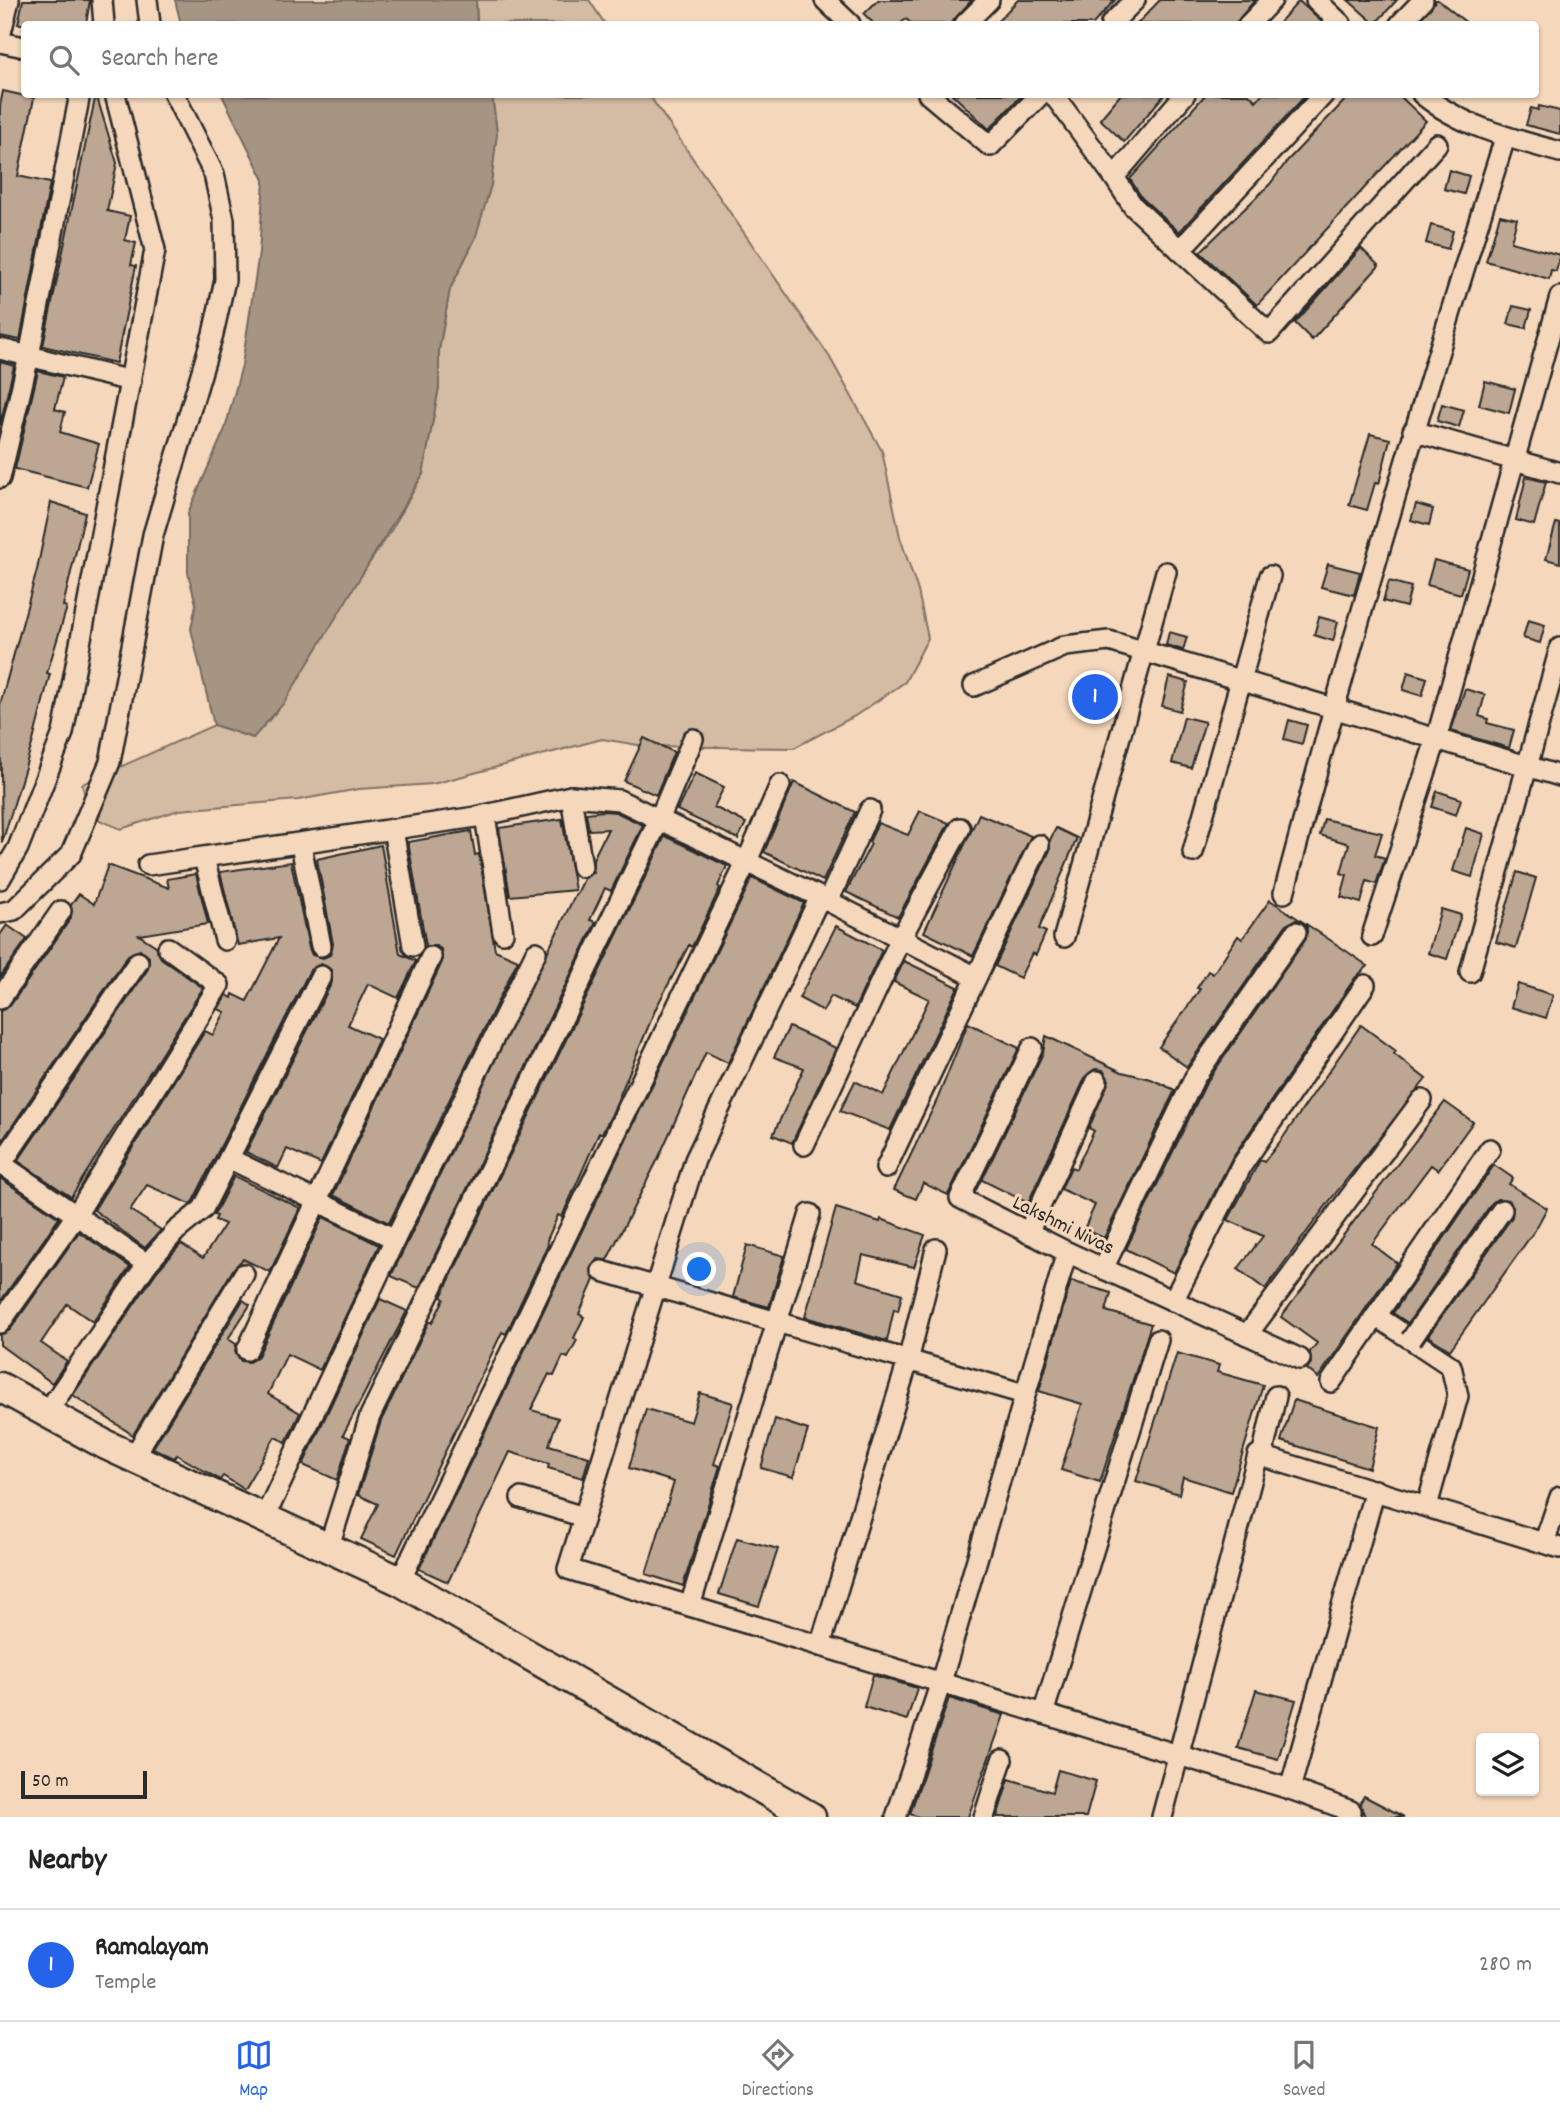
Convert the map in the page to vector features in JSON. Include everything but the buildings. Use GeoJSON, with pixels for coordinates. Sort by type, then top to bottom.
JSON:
{"type":"FeatureCollection","features":[{"type":"Feature","properties":{"kind":"street"},"geometry":{"type":"LineString","coordinates":[[9,0],[0,39],[21,46]]}},
{"type":"Feature","properties":{"kind":"street"},"geometry":{"type":"LineString","coordinates":[[102,0],[104,21]]}},
{"type":"Feature","properties":{"kind":"street"},"geometry":{"type":"LineString","coordinates":[[147,0],[150,21]]}},
{"type":"Feature","properties":{"kind":"street"},"geometry":{"type":"LineString","coordinates":[[968,21],[989,0]]}},
{"type":"Feature","properties":{"kind":"street"},"geometry":{"type":"LineString","coordinates":[[1114,21],[1135,0]]}},
{"type":"Feature","properties":{"kind":"street"},"geometry":{"type":"LineString","coordinates":[[1252,21],[1272,0]]}},
{"type":"Feature","properties":{"kind":"street"},"geometry":{"type":"LineString","coordinates":[[1315,0],[1338,21]]}},
{"type":"Feature","properties":{"kind":"street"},"geometry":{"type":"LineString","coordinates":[[1403,21],[1423,0]]}},
{"type":"Feature","properties":{"kind":"street"},"geometry":{"type":"LineString","coordinates":[[0,478],[29,356],[79,98]]}},
{"type":"Feature","properties":{"kind":"street"},"geometry":{"type":"LineString","coordinates":[[0,880],[18,848],[63,733],[155,250],[116,98]]}},
{"type":"Feature","properties":{"kind":"street"},"geometry":{"type":"LineString","coordinates":[[0,914],[14,910],[71,854],[110,762],[153,535],[216,321],[225,280],[224,220],[214,174],[176,98]]}},
{"type":"Feature","properties":{"kind":"street"},"geometry":{"type":"LineString","coordinates":[[933,98],[990,146],[1037,98]]}},
{"type":"Feature","properties":{"kind":"street"},"geometry":{"type":"LineString","coordinates":[[1056,98],[1133,206],[1269,333],[1437,144]]}},
{"type":"Feature","properties":{"kind":"street"},"geometry":{"type":"LineString","coordinates":[[1114,177],[1182,98]]}},
{"type":"Feature","properties":{"kind":"street"},"geometry":{"type":"LineString","coordinates":[[1180,250],[1320,98]]}},
{"type":"Feature","properties":{"kind":"street"},"geometry":{"type":"LineString","coordinates":[[1426,98],[1444,114],[1505,138],[1560,152]]}},
{"type":"Feature","properties":{"kind":"street"},"geometry":{"type":"LineString","coordinates":[[1284,893],[1332,708],[1413,431],[1505,138]]}},
{"type":"Feature","properties":{"kind":"street"},"geometry":{"type":"LineString","coordinates":[[1372,936],[1436,740],[1560,297]]}},
{"type":"Feature","properties":{"kind":"street"},"geometry":{"type":"LineString","coordinates":[[0,349],[131,382]]}},
{"type":"Feature","properties":{"kind":"street"},"geometry":{"type":"LineString","coordinates":[[1413,431],[1560,472]]}},
{"type":"Feature","properties":{"kind":"street"},"geometry":{"type":"LineString","coordinates":[[1064,937],[1166,572]]}},
{"type":"Feature","properties":{"kind":"street"},"geometry":{"type":"LineString","coordinates":[[1192,852],[1270,576]]}},
{"type":"Feature","properties":{"kind":"street"},"geometry":{"type":"LineString","coordinates":[[974,686],[1065,646],[1109,641],[1560,776]]}},
{"type":"Feature","properties":{"kind":"street"},"geometry":{"type":"LineString","coordinates":[[1470,972],[1560,648]]}},
{"type":"Feature","properties":{"kind":"street"},"geometry":{"type":"LineString","coordinates":[[328,1546],[370,1416],[659,820],[693,739]]}},
{"type":"Feature","properties":{"kind":"street"},"geometry":{"type":"LineString","coordinates":[[400,1581],[747,861],[780,785]]}},
{"type":"Feature","properties":{"kind":"street"},"geometry":{"type":"LineString","coordinates":[[571,796],[582,867]]}},
{"type":"Feature","properties":{"kind":"street"},"geometry":{"type":"LineString","coordinates":[[148,865],[301,845],[485,815],[571,796],[619,800],[824,899],[976,977]]}},
{"type":"Feature","properties":{"kind":"street"},"geometry":{"type":"LineString","coordinates":[[870,810],[695,1160],[568,1569],[1290,1789],[1351,1811],[1348,1817]]}},
{"type":"Feature","properties":{"kind":"street"},"geometry":{"type":"LineString","coordinates":[[485,815],[503,933]]}},
{"type":"Feature","properties":{"kind":"street"},"geometry":{"type":"LineString","coordinates":[[804,1145],[901,938],[960,828]]}},
{"type":"Feature","properties":{"kind":"street"},"geometry":{"type":"LineString","coordinates":[[393,829],[413,946]]}},
{"type":"Feature","properties":{"kind":"street"},"geometry":{"type":"LineString","coordinates":[[301,845],[321,946]]}},
{"type":"Feature","properties":{"kind":"street"},"geometry":{"type":"LineString","coordinates":[[886,1168],[1039,845]]}},
{"type":"Feature","properties":{"kind":"street"},"geometry":{"type":"LineString","coordinates":[[204,858],[225,940]]}},
{"type":"Feature","properties":{"kind":"street"},"geometry":{"type":"LineString","coordinates":[[0,999],[61,911]]}},
{"type":"Feature","properties":{"kind":"street"},"geometry":{"type":"LineString","coordinates":[[1104,1269],[1195,1077],[1296,932]]}},
{"type":"Feature","properties":{"kind":"street"},"geometry":{"type":"LineString","coordinates":[[0,1323],[75,1217],[219,985],[168,948]]}},
{"type":"Feature","properties":{"kind":"street"},"geometry":{"type":"LineString","coordinates":[[264,1519],[395,1240],[536,952]]}},
{"type":"Feature","properties":{"kind":"street"},"geometry":{"type":"LineString","coordinates":[[247,1350],[431,957]]}},
{"type":"Feature","properties":{"kind":"street"},"geometry":{"type":"LineString","coordinates":[[138,962],[0,1164],[147,1264]]}},
{"type":"Feature","properties":{"kind":"street"},"geometry":{"type":"LineString","coordinates":[[46,1414],[147,1264],[176,1231],[203,1209],[321,976]]}},
{"type":"Feature","properties":{"kind":"street"},"geometry":{"type":"LineString","coordinates":[[1173,1301],[1242,1165],[1365,985]]}},
{"type":"Feature","properties":{"kind":"street","name":"Lakshmi Nivas"},"geometry":{"type":"LineString","coordinates":[[1032,1048],[960,1198],[1067,1252],[1300,1359]]}},
{"type":"Feature","properties":{"kind":"street"},"geometry":{"type":"LineString","coordinates":[[1028,1233],[1097,1081]]}},
{"type":"Feature","properties":{"kind":"street"},"geometry":{"type":"LineString","coordinates":[[1247,1335],[1422,1100]]}},
{"type":"Feature","properties":{"kind":"street"},"geometry":{"type":"LineString","coordinates":[[1331,1382],[1490,1149]]}},
{"type":"Feature","properties":{"kind":"street"},"geometry":{"type":"LineString","coordinates":[[230,1159],[395,1240]]}},
{"type":"Feature","properties":{"kind":"street"},"geometry":{"type":"LineString","coordinates":[[1415,1334],[1502,1210]]}},
{"type":"Feature","properties":{"kind":"street"},"geometry":{"type":"LineString","coordinates":[[690,1606],[810,1214]]}},
{"type":"Feature","properties":{"kind":"street"},"geometry":{"type":"LineString","coordinates":[[820,1646],[908,1361],[936,1249]]}},
{"type":"Feature","properties":{"kind":"street"},"geometry":{"type":"LineString","coordinates":[[896,1817],[941,1682],[1067,1252]]}},
{"type":"Feature","properties":{"kind":"street"},"geometry":{"type":"LineString","coordinates":[[602,1271],[1024,1394]]}},
{"type":"Feature","properties":{"kind":"street"},"geometry":{"type":"LineString","coordinates":[[133,1458],[244,1274]]}},
{"type":"Feature","properties":{"kind":"street"},"geometry":{"type":"LineString","coordinates":[[1376,1316],[1451,1366],[1458,1396],[1427,1506]]}},
{"type":"Feature","properties":{"kind":"street"},"geometry":{"type":"LineString","coordinates":[[1043,1714],[1158,1340]]}},
{"type":"Feature","properties":{"kind":"street"},"geometry":{"type":"LineString","coordinates":[[0,1387],[46,1414],[133,1458],[400,1581],[811,1817]]}},
{"type":"Feature","properties":{"kind":"street"},"geometry":{"type":"LineString","coordinates":[[1262,1456],[1276,1396]]}},
{"type":"Feature","properties":{"kind":"street"},"geometry":{"type":"LineString","coordinates":[[1162,1817],[1181,1755],[1258,1455],[1552,1545],[1560,1497]]}},
{"type":"Feature","properties":{"kind":"street"},"geometry":{"type":"LineString","coordinates":[[1290,1789],[1375,1490]]}},
{"type":"Feature","properties":{"kind":"street"},"geometry":{"type":"LineString","coordinates":[[521,1498],[584,1517]]}},
{"type":"Feature","properties":{"kind":"street"},"geometry":{"type":"LineString","coordinates":[[984,1817],[1002,1760]]}},
{"type":"Feature","properties":{"kind":"shaded area"},"geometry":{"type":"Polygon","coordinates":[[[175,0],[476,0],[477,21],[180,21],[175,0]]]}},
{"type":"Feature","properties":{"kind":"shaded area"},"geometry":{"type":"Polygon","coordinates":[[[476,0],[589,0],[603,21],[477,21],[476,0]]]}},
{"type":"Feature","properties":{"kind":"shaded area"},"geometry":{"type":"Polygon","coordinates":[[[223,98],[492,98],[497,133],[491,185],[475,239],[450,289],[439,350],[439,387],[423,474],[284,703],[253,738],[214,725],[191,629],[196,604],[188,573],[188,513],[225,429],[242,365],[259,253],[264,180],[223,98]]]}},
{"type":"Feature","properties":{"kind":"shaded area"},"geometry":{"type":"Polygon","coordinates":[[[492,98],[651,98],[829,356],[882,451],[900,537],[918,591],[928,638],[905,682],[855,716],[794,748],[644,746],[602,739],[433,784],[359,789],[298,800],[179,810],[121,829],[90,816],[82,784],[214,725],[253,738],[392,529],[423,474],[439,387],[439,350],[450,289],[475,239],[497,133],[492,98]]]}},
{"type":"Feature","properties":{"kind":"place","name":"Ramalayam"},"geometry":{"type":"Point","coordinates":[1095,697]}}]}
